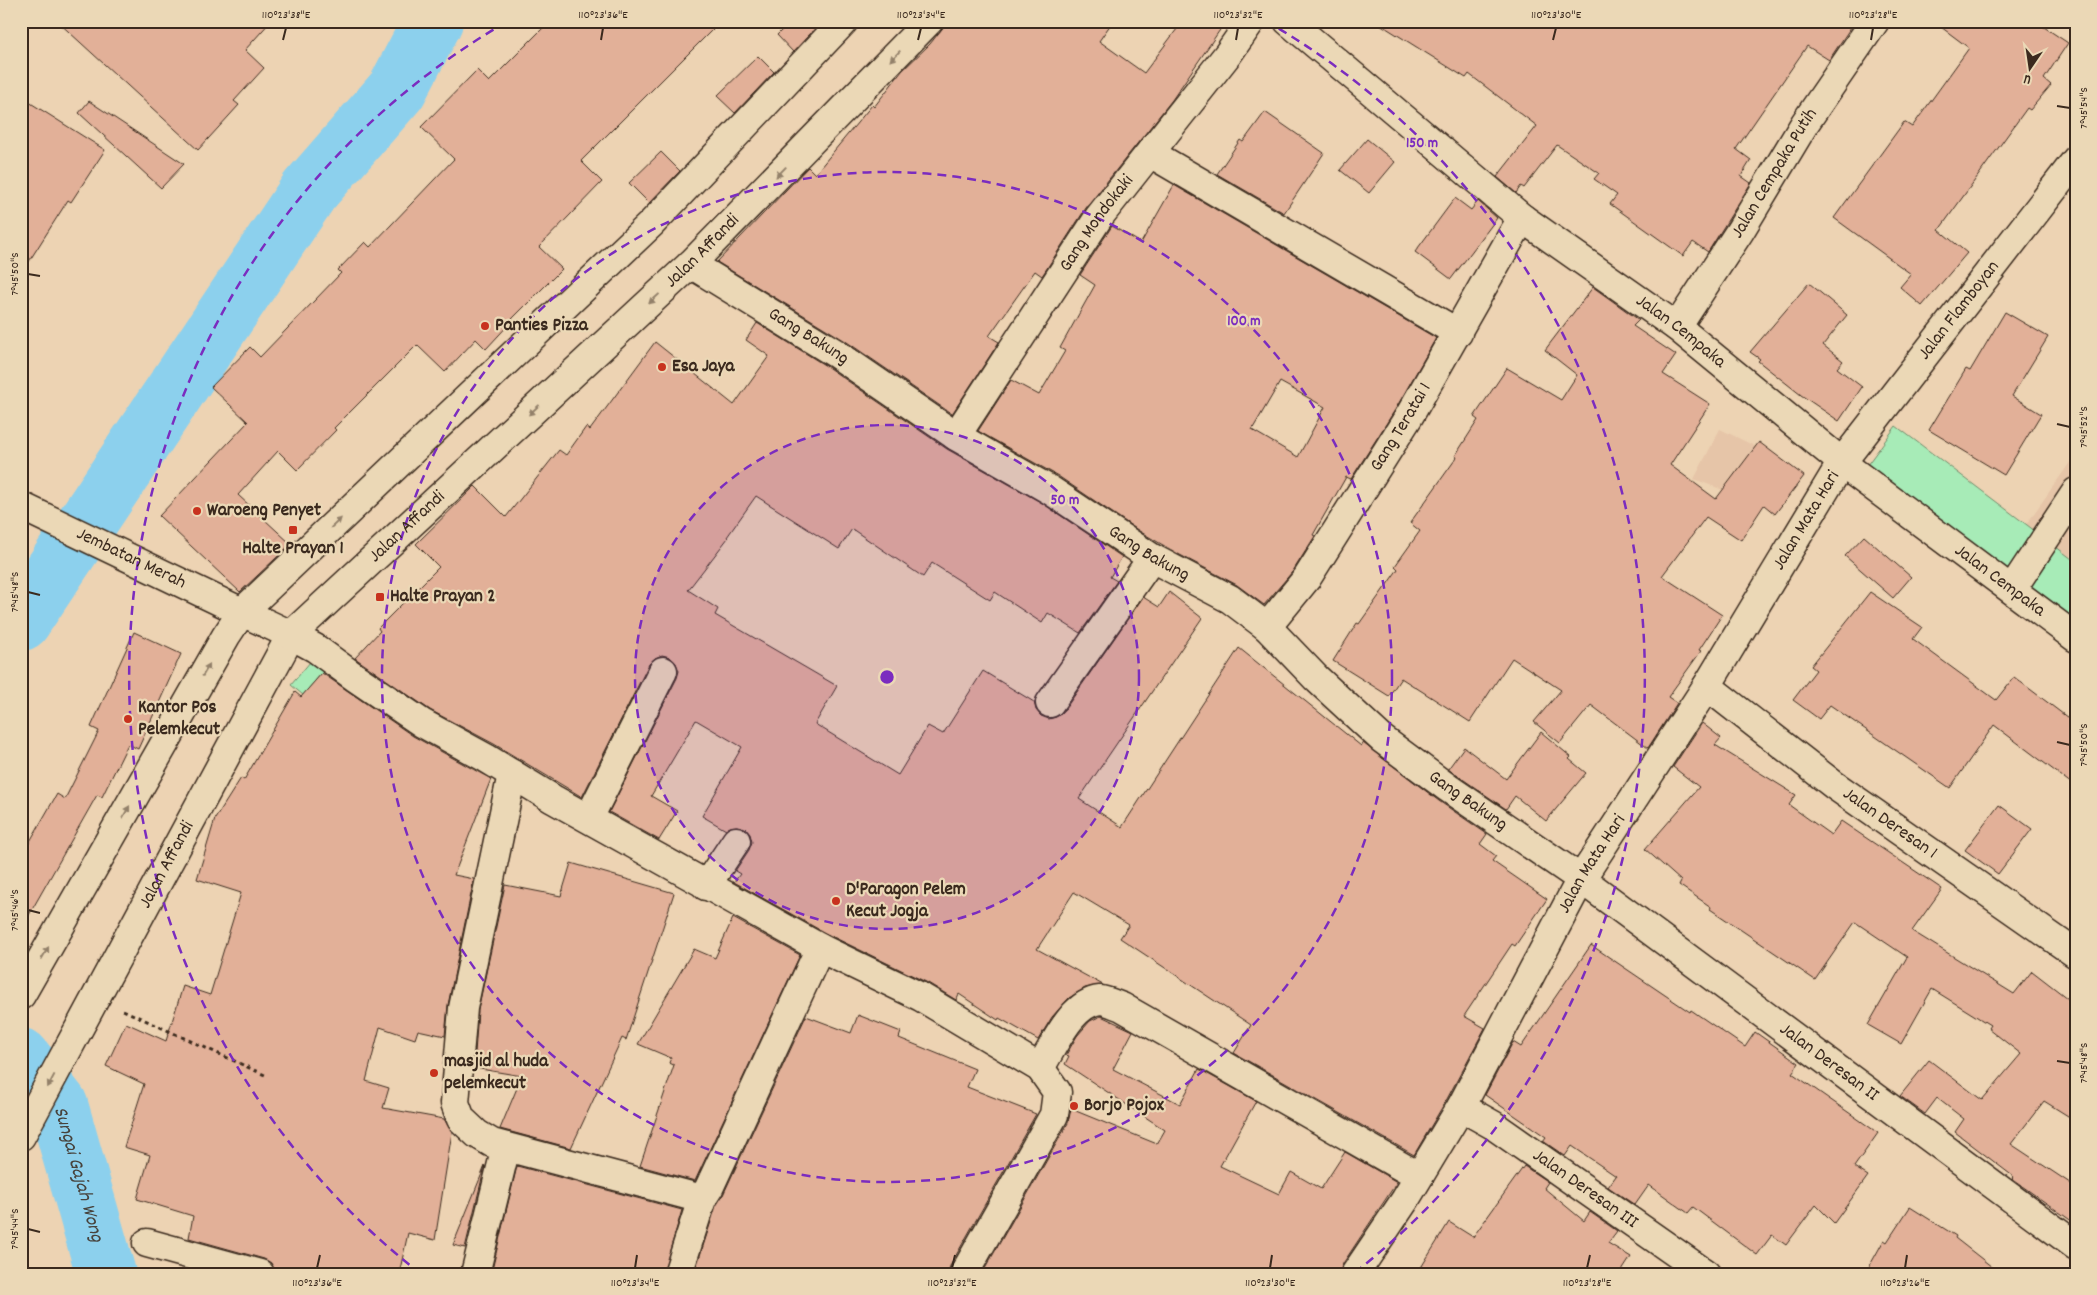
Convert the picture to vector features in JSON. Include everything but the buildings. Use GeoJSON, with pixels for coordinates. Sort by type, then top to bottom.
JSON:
{"type":"FeatureCollection","features":[{"type":"Feature","properties":{"kind":"street"},"geometry":{"type":"LineString","coordinates":[[21,995],[226,636],[242,612],[651,224],[844,21]]}},
{"type":"Feature","properties":{"kind":"street","name":"Jalan Affandi"},"geometry":{"type":"LineString","coordinates":[[21,1136],[291,635],[691,264],[929,21]]}},
{"type":"Feature","properties":{"kind":"street","name":"Gang Mondokaki"},"geometry":{"type":"LineString","coordinates":[[956,436],[1099,217],[1228,54],[1251,21]]}},
{"type":"Feature","properties":{"kind":"street","name":"Jalan Cempaka"},"geometry":{"type":"LineString","coordinates":[[1288,21],[1522,218],[1678,327],[1842,462],[2076,638]]}},
{"type":"Feature","properties":{"kind":"street","name":"Jalan Cempaka Putih"},"geometry":{"type":"LineString","coordinates":[[1678,327],[1740,231],[1805,123],[1875,21]]}},
{"type":"Feature","properties":{"kind":"street"},"geometry":{"type":"LineString","coordinates":[[1150,153],[1458,333]]}},
{"type":"Feature","properties":{"kind":"street","name":"Jalan Flamboyan"},"geometry":{"type":"LineString","coordinates":[[1842,462],[2076,160]]}},
{"type":"Feature","properties":{"kind":"street","name":"Gang Teratai 1"},"geometry":{"type":"LineString","coordinates":[[1267,628],[1308,578],[1408,418],[1522,218]]}},
{"type":"Feature","properties":{"kind":"street","name":"Gang Bakung"},"geometry":{"type":"LineString","coordinates":[[691,264],[835,353],[956,436],[1050,490],[1152,558],[1230,599],[1267,628],[1316,678],[1382,739],[1448,788],[1581,879]]}},
{"type":"Feature","properties":{"kind":"street","name":"Jalan Mata Hari"},"geometry":{"type":"LineString","coordinates":[[1355,1274],[1405,1200],[1461,1107],[1581,879],[1707,686],[1842,462]]}},
{"type":"Feature","properties":{"kind":"street"},"geometry":{"type":"LineString","coordinates":[[2012,589],[2076,492]]}},
{"type":"Feature","properties":{"kind":"street","name":"Jembatan Merah"},"geometry":{"type":"LineString","coordinates":[[21,506],[315,648],[422,724],[706,886],[820,948],[921,997],[1040,1068]]}},
{"type":"Feature","properties":{"kind":"street"},"geometry":{"type":"LineString","coordinates":[[1050,703],[1152,558]]}},
{"type":"Feature","properties":{"kind":"street"},"geometry":{"type":"LineString","coordinates":[[589,818],[663,671]]}},
{"type":"Feature","properties":{"kind":"street","name":"Jalan Deresan 1"},"geometry":{"type":"LineString","coordinates":[[1707,686],[1834,785],[2076,954]]}},
{"type":"Feature","properties":{"kind":"street"},"geometry":{"type":"LineString","coordinates":[[512,774],[464,1008],[455,1103],[461,1119],[477,1134],[492,1143],[702,1199]]}},
{"type":"Feature","properties":{"kind":"street"},"geometry":{"type":"LineString","coordinates":[[706,886],[736,841]]}},
{"type":"Feature","properties":{"kind":"street","name":"Jalan Deresan II"},"geometry":{"type":"LineString","coordinates":[[1581,879],[2076,1246]]}},
{"type":"Feature","properties":{"kind":"street"},"geometry":{"type":"LineString","coordinates":[[678,1274],[702,1199],[709,1188],[820,948]]}},
{"type":"Feature","properties":{"kind":"street"},"geometry":{"type":"LineString","coordinates":[[964,1274],[1054,1115],[1057,1092],[1040,1068],[1071,1016],[1084,1004],[1101,1000],[1122,1007],[1418,1176]]}},
{"type":"Feature","properties":{"kind":"street","name":"Jalan Deresan III"},"geometry":{"type":"LineString","coordinates":[[1461,1107],[1492,1125],[1706,1274]]}},
{"type":"Feature","properties":{"kind":"street"},"geometry":{"type":"LineString","coordinates":[[476,1274],[506,1147]]}},
{"type":"Feature","properties":{"kind":"street"},"geometry":{"type":"LineString","coordinates":[[147,1243],[260,1274]]}},
{"type":"Feature","properties":{"kind":"path"},"geometry":{"type":"LineString","coordinates":[[96,998],[267,1076]]}},
{"type":"Feature","properties":{"kind":"shaded area"},"geometry":{"type":"Polygon","coordinates":[[[1720,429],[1775,456],[1757,503],[1694,479],[1720,429]]]}},
{"type":"Feature","properties":{"kind":"shaded area"},"geometry":{"type":"Polygon","coordinates":[[[2076,454],[2076,566],[2023,529],[2076,454]]]}},
{"type":"Feature","properties":{"kind":"green space"},"geometry":{"type":"Polygon","coordinates":[[[1896,426],[2076,562],[2076,621],[1867,465],[1896,426]]]}},
{"type":"Feature","properties":{"kind":"green space"},"geometry":{"type":"Polygon","coordinates":[[[315,656],[327,667],[303,695],[291,685],[315,656]]]}},
{"type":"Feature","properties":{"kind":"waterway"},"geometry":{"type":"LineString","coordinates":[[21,621],[309,191],[397,90],[433,21]]}},
{"type":"Feature","properties":{"kind":"waterway","name":"Sungai Gajah Wong"},"geometry":{"type":"LineString","coordinates":[[21,1058],[58,1105],[106,1274]]}},
{"type":"Feature","properties":{"kind":"place","name":"Panties Pizza"},"geometry":{"type":"Point","coordinates":[485,326]}},
{"type":"Feature","properties":{"kind":"place","name":"Esa Jaya"},"geometry":{"type":"Point","coordinates":[662,367]}},
{"type":"Feature","properties":{"kind":"place","name":"Waroeng Penyet"},"geometry":{"type":"Point","coordinates":[197,511]}},
{"type":"Feature","properties":{"kind":"place","name":"Halte Prayan 1"},"geometry":{"type":"Point","coordinates":[293,530]}},
{"type":"Feature","properties":{"kind":"place","name":"Halte Prayan 2"},"geometry":{"type":"Point","coordinates":[380,597]}},
{"type":"Feature","properties":{"kind":"place","name":"Kantor Pos Pelemkecut"},"geometry":{"type":"Point","coordinates":[128,719]}},
{"type":"Feature","properties":{"kind":"place","name":"D'Paragon Pelem Kecut Jogja"},"geometry":{"type":"Point","coordinates":[836,901]}},
{"type":"Feature","properties":{"kind":"place","name":"masjid al huda pelemkecut"},"geometry":{"type":"Point","coordinates":[434,1073]}},
{"type":"Feature","properties":{"kind":"place","name":"Borjo Pojox"},"geometry":{"type":"Point","coordinates":[1074,1106]}}]}
